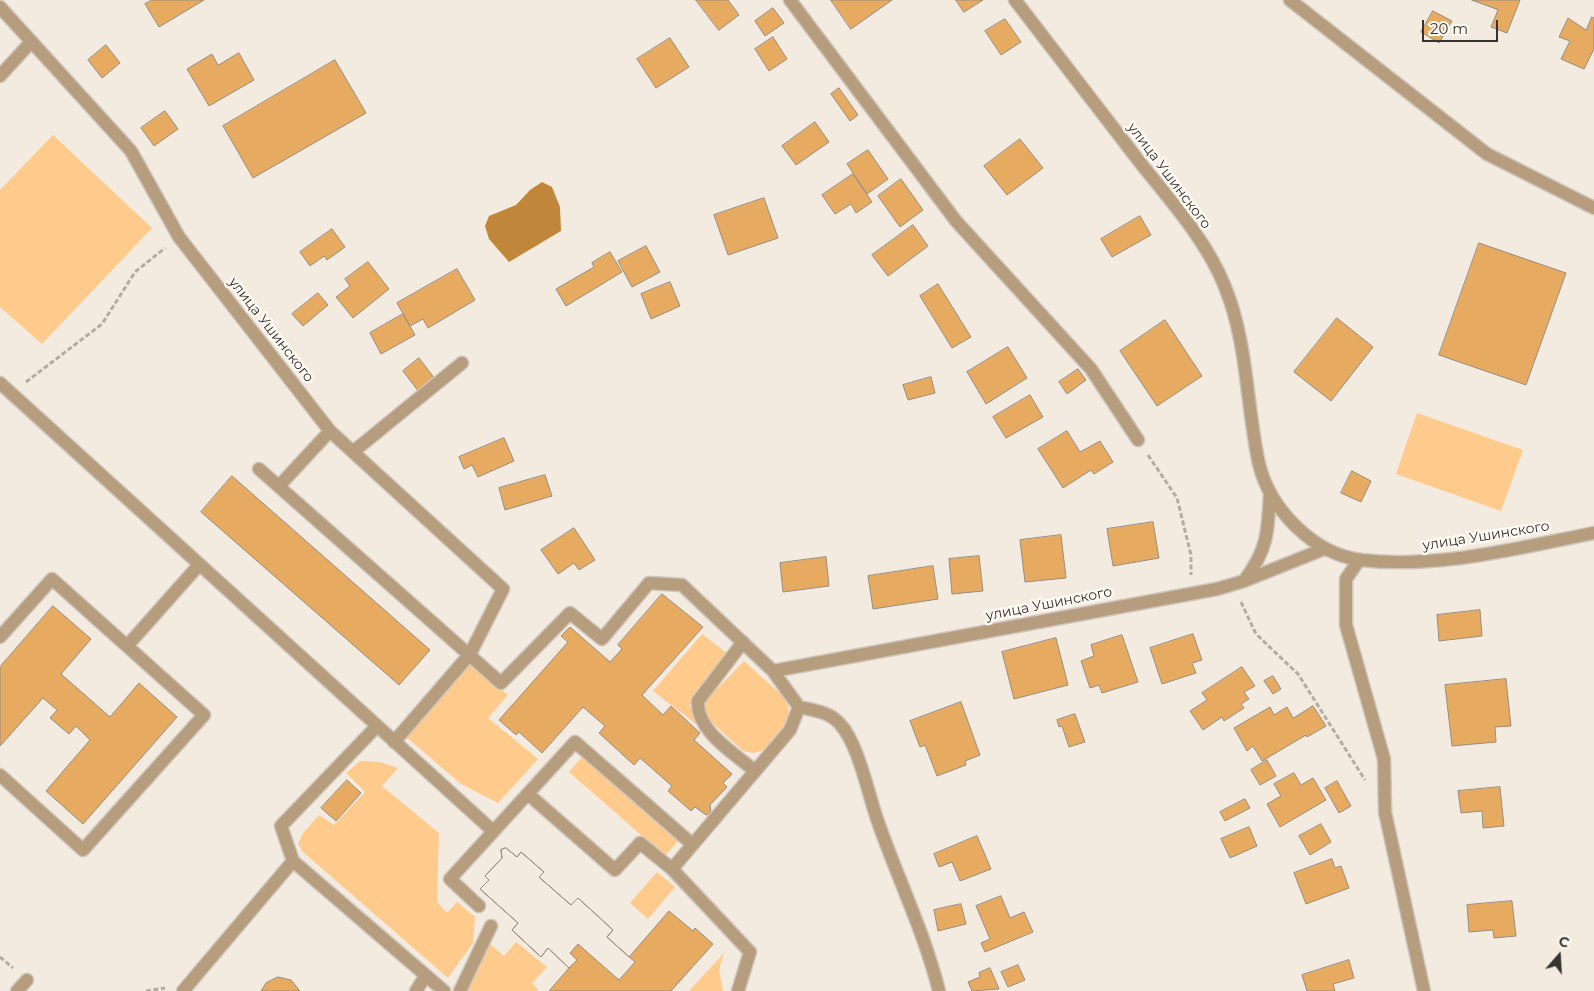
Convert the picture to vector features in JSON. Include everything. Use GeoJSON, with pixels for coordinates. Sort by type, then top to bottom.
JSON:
{"type":"FeatureCollection","features":[{"type":"Feature","properties":{"kind":"street"},"geometry":{"type":"LineString","coordinates":[[790,0],[956,221],[1090,369],[1138,440]]}},
{"type":"Feature","properties":{"kind":"street","name":"улица Ушинского"},"geometry":{"type":"LineString","coordinates":[[1015,0],[1193,230],[1225,286],[1238,329],[1260,465],[1270,492],[1285,518],[1324,549],[1359,560],[1423,562],[1501,552],[1594,533]]}},
{"type":"Feature","properties":{"kind":"street"},"geometry":{"type":"LineString","coordinates":[[1290,0],[1487,154],[1594,208]]}},
{"type":"Feature","properties":{"kind":"street","name":"улица Ушинского"},"geometry":{"type":"LineString","coordinates":[[0,8],[131,151],[179,237],[330,431],[354,451],[503,590],[470,654]]}},
{"type":"Feature","properties":{"kind":"street"},"geometry":{"type":"LineString","coordinates":[[0,76],[32,42]]}},
{"type":"Feature","properties":{"kind":"street"},"geometry":{"type":"LineString","coordinates":[[354,451],[462,363]]}},
{"type":"Feature","properties":{"kind":"street"},"geometry":{"type":"LineString","coordinates":[[0,383],[493,832]]}},
{"type":"Feature","properties":{"kind":"street"},"geometry":{"type":"LineString","coordinates":[[280,486],[330,431]]}},
{"type":"Feature","properties":{"kind":"street"},"geometry":{"type":"LineString","coordinates":[[259,468],[501,683],[570,613],[602,639],[649,584],[682,585],[774,671],[799,707],[821,711],[840,722],[850,738],[877,821],[919,924],[939,991]]}},
{"type":"Feature","properties":{"kind":"street"},"geometry":{"type":"LineString","coordinates":[[1238,583],[1260,560],[1268,529],[1270,492]]}},
{"type":"Feature","properties":{"kind":"street","name":"улица Ушинского"},"geometry":{"type":"LineString","coordinates":[[774,671],[1238,583],[1324,549]]}},
{"type":"Feature","properties":{"kind":"street"},"geometry":{"type":"LineString","coordinates":[[1359,560],[1346,579],[1346,625],[1384,760],[1385,812],[1424,991]]}},
{"type":"Feature","properties":{"kind":"street"},"geometry":{"type":"LineString","coordinates":[[127,646],[199,565]]}},
{"type":"Feature","properties":{"kind":"street"},"geometry":{"type":"LineString","coordinates":[[0,637],[52,579],[204,715],[83,850],[0,775]]}},
{"type":"Feature","properties":{"kind":"street"},"geometry":{"type":"LineString","coordinates":[[743,642],[698,700],[697,712],[707,729],[755,772]]}},
{"type":"Feature","properties":{"kind":"street"},"geometry":{"type":"LineString","coordinates":[[394,742],[470,654]]}},
{"type":"Feature","properties":{"kind":"street"},"geometry":{"type":"LineString","coordinates":[[672,869],[790,730],[799,707]]}},
{"type":"Feature","properties":{"kind":"street"},"geometry":{"type":"LineString","coordinates":[[377,726],[281,826],[293,861],[444,991]]}},
{"type":"Feature","properties":{"kind":"street"},"geometry":{"type":"LineString","coordinates":[[479,906],[450,879],[575,742],[692,844]]}},
{"type":"Feature","properties":{"kind":"street"},"geometry":{"type":"LineString","coordinates":[[528,794],[615,870],[640,843],[672,869],[750,952],[738,991]]}},
{"type":"Feature","properties":{"kind":"street"},"geometry":{"type":"LineString","coordinates":[[183,991],[293,861]]}},
{"type":"Feature","properties":{"kind":"street"},"geometry":{"type":"LineString","coordinates":[[460,991],[491,926]]}},
{"type":"Feature","properties":{"kind":"street"},"geometry":{"type":"LineString","coordinates":[[416,991],[426,975]]}},
{"type":"Feature","properties":{"kind":"street"},"geometry":{"type":"LineString","coordinates":[[17,991],[27,980]]}},
{"type":"Feature","properties":{"kind":"path"},"geometry":{"type":"LineString","coordinates":[[13,395],[19,388],[102,324],[135,272],[179,237]]}},
{"type":"Feature","properties":{"kind":"path"},"geometry":{"type":"LineString","coordinates":[[1138,440],[1176,498],[1191,555],[1190,593]]}},
{"type":"Feature","properties":{"kind":"path"},"geometry":{"type":"LineString","coordinates":[[1238,583],[1256,634],[1298,674],[1385,812]]}},
{"type":"Feature","properties":{"kind":"shaded area"},"geometry":{"type":"Polygon","coordinates":[[[53,135],[152,228],[42,344],[0,307],[0,190],[53,135]]]}},
{"type":"Feature","properties":{"kind":"shaded area"},"geometry":{"type":"Polygon","coordinates":[[[542,182],[552,187],[560,207],[561,231],[509,262],[489,239],[485,226],[489,216],[516,205],[530,190],[542,182]]]}},
{"type":"Feature","properties":{"kind":"shaded area"},"geometry":{"type":"Polygon","coordinates":[[[1417,413],[1523,450],[1501,511],[1396,474],[1417,413]]]}},
{"type":"Feature","properties":{"kind":"shaded area"},"geometry":{"type":"Polygon","coordinates":[[[702,634],[728,654],[695,693],[690,705],[698,726],[653,691],[702,634]]]}},
{"type":"Feature","properties":{"kind":"shaded area"},"geometry":{"type":"Polygon","coordinates":[[[744,661],[785,698],[789,711],[787,722],[764,750],[754,753],[743,751],[709,720],[704,711],[706,700],[744,661]]]}},
{"type":"Feature","properties":{"kind":"shaded area"},"geometry":{"type":"Polygon","coordinates":[[[470,662],[508,695],[488,718],[538,759],[498,803],[461,784],[405,736],[470,662]]]}},
{"type":"Feature","properties":{"kind":"shaded area"},"geometry":{"type":"Polygon","coordinates":[[[582,757],[678,841],[665,856],[569,772],[582,757]]]}},
{"type":"Feature","properties":{"kind":"shaded area"},"geometry":{"type":"Polygon","coordinates":[[[360,761],[380,762],[398,768],[382,786],[439,833],[437,902],[447,913],[457,902],[475,917],[473,943],[448,978],[303,852],[298,844],[303,833],[319,815],[334,825],[365,792],[346,773],[360,761]]]}},
{"type":"Feature","properties":{"kind":"shaded area"},"geometry":{"type":"Polygon","coordinates":[[[657,872],[675,887],[648,919],[630,903],[657,872]]]}},
{"type":"Feature","properties":{"kind":"shaded area"},"geometry":{"type":"Polygon","coordinates":[[[516,942],[547,967],[532,983],[538,989],[536,991],[465,991],[490,944],[504,956],[516,942]]]}},
{"type":"Feature","properties":{"kind":"shaded area"},"geometry":{"type":"Polygon","coordinates":[[[724,953],[719,970],[723,991],[689,991],[724,953]]]}},
{"type":"Feature","properties":{"kind":"building"},"geometry":{"type":"Polygon","coordinates":[[[152,0],[204,0],[159,27],[145,4],[152,0]]]}},
{"type":"Feature","properties":{"kind":"building"},"geometry":{"type":"Polygon","coordinates":[[[696,0],[728,0],[739,15],[719,30],[696,0]]]}},
{"type":"Feature","properties":{"kind":"building"},"geometry":{"type":"Polygon","coordinates":[[[831,0],[892,0],[851,29],[831,0]]]}},
{"type":"Feature","properties":{"kind":"building"},"geometry":{"type":"Polygon","coordinates":[[[956,0],[983,0],[964,12],[956,0]]]}},
{"type":"Feature","properties":{"kind":"building"},"geometry":{"type":"Polygon","coordinates":[[[1472,0],[1520,0],[1507,33],[1491,27],[1498,10],[1472,0]]]}},
{"type":"Feature","properties":{"kind":"building"},"geometry":{"type":"Polygon","coordinates":[[[773,8],[784,23],[765,36],[755,21],[773,8]]]}},
{"type":"Feature","properties":{"kind":"building"},"geometry":{"type":"Polygon","coordinates":[[[1433,11],[1452,21],[1439,43],[1421,32],[1433,11]]]}},
{"type":"Feature","properties":{"kind":"building"},"geometry":{"type":"Polygon","coordinates":[[[1592,17],[1594,18],[1594,49],[1584,69],[1561,59],[1570,41],[1559,37],[1568,18],[1586,30],[1592,17]]]}},
{"type":"Feature","properties":{"kind":"building"},"geometry":{"type":"Polygon","coordinates":[[[1005,19],[1021,42],[1001,55],[985,31],[1005,19]]]}},
{"type":"Feature","properties":{"kind":"building"},"geometry":{"type":"Polygon","coordinates":[[[773,37],[787,59],[769,71],[755,49],[773,37]]]}},
{"type":"Feature","properties":{"kind":"building"},"geometry":{"type":"Polygon","coordinates":[[[670,38],[689,67],[656,88],[637,59],[670,38]]]}},
{"type":"Feature","properties":{"kind":"building"},"geometry":{"type":"Polygon","coordinates":[[[106,45],[120,63],[102,78],[88,60],[106,45]]]}},
{"type":"Feature","properties":{"kind":"building"},"geometry":{"type":"Polygon","coordinates":[[[239,53],[254,80],[209,106],[187,69],[212,54],[218,65],[239,53]]]}},
{"type":"Feature","properties":{"kind":"building"},"geometry":{"type":"Polygon","coordinates":[[[335,60],[366,113],[253,178],[223,126],[335,60]]]}},
{"type":"Feature","properties":{"kind":"building"},"geometry":{"type":"Polygon","coordinates":[[[839,88],[858,115],[850,121],[831,94],[839,88]]]}},
{"type":"Feature","properties":{"kind":"building"},"geometry":{"type":"Polygon","coordinates":[[[165,111],[178,129],[154,146],[141,128],[165,111]]]}},
{"type":"Feature","properties":{"kind":"building"},"geometry":{"type":"Polygon","coordinates":[[[815,122],[829,142],[796,165],[782,146],[815,122]]]}},
{"type":"Feature","properties":{"kind":"building"},"geometry":{"type":"Polygon","coordinates":[[[1020,139],[1043,168],[1007,195],[984,166],[1020,139]]]}},
{"type":"Feature","properties":{"kind":"building"},"geometry":{"type":"Polygon","coordinates":[[[868,150],[888,179],[867,194],[847,164],[868,150]]]}},
{"type":"Feature","properties":{"kind":"building"},"geometry":{"type":"Polygon","coordinates":[[[853,174],[872,202],[856,213],[851,204],[835,214],[822,195],[853,174]]]}},
{"type":"Feature","properties":{"kind":"building"},"geometry":{"type":"Polygon","coordinates":[[[901,179],[923,210],[900,227],[878,196],[901,179]]]}},
{"type":"Feature","properties":{"kind":"building"},"geometry":{"type":"Polygon","coordinates":[[[764,198],[778,238],[728,255],[714,215],[764,198]]]}},
{"type":"Feature","properties":{"kind":"building"},"geometry":{"type":"Polygon","coordinates":[[[1140,216],[1151,235],[1112,257],[1101,239],[1140,216]]]}},
{"type":"Feature","properties":{"kind":"building"},"geometry":{"type":"Polygon","coordinates":[[[913,225],[928,246],[888,276],[872,255],[913,225]]]}},
{"type":"Feature","properties":{"kind":"building"},"geometry":{"type":"Polygon","coordinates":[[[332,229],[345,247],[327,260],[324,256],[310,266],[300,252],[332,229]]]}},
{"type":"Feature","properties":{"kind":"building"},"geometry":{"type":"Polygon","coordinates":[[[1479,243],[1566,273],[1526,385],[1439,355],[1479,243]]]}},
{"type":"Feature","properties":{"kind":"building"},"geometry":{"type":"Polygon","coordinates":[[[646,246],[660,272],[632,287],[618,261],[646,246]]]}},
{"type":"Feature","properties":{"kind":"building"},"geometry":{"type":"Polygon","coordinates":[[[610,252],[622,272],[566,306],[556,289],[594,267],[592,263],[610,252]]]}},
{"type":"Feature","properties":{"kind":"building"},"geometry":{"type":"Polygon","coordinates":[[[368,262],[389,289],[353,318],[336,297],[350,286],[345,279],[368,262]]]}},
{"type":"Feature","properties":{"kind":"building"},"geometry":{"type":"Polygon","coordinates":[[[457,269],[475,300],[428,328],[423,319],[410,326],[397,303],[457,269]]]}},
{"type":"Feature","properties":{"kind":"building"},"geometry":{"type":"Polygon","coordinates":[[[670,282],[680,306],[651,319],[641,294],[670,282]]]}},
{"type":"Feature","properties":{"kind":"building"},"geometry":{"type":"Polygon","coordinates":[[[938,284],[971,337],[952,348],[920,296],[938,284]]]}},
{"type":"Feature","properties":{"kind":"building"},"geometry":{"type":"Polygon","coordinates":[[[318,293],[328,305],[303,326],[292,314],[318,293]]]}},
{"type":"Feature","properties":{"kind":"building"},"geometry":{"type":"Polygon","coordinates":[[[403,314],[415,335],[381,354],[370,333],[403,314]]]}},
{"type":"Feature","properties":{"kind":"building"},"geometry":{"type":"Polygon","coordinates":[[[1337,318],[1373,347],[1331,401],[1294,372],[1337,318]]]}},
{"type":"Feature","properties":{"kind":"building"},"geometry":{"type":"Polygon","coordinates":[[[1165,320],[1202,376],[1157,406],[1120,351],[1165,320]]]}},
{"type":"Feature","properties":{"kind":"building"},"geometry":{"type":"Polygon","coordinates":[[[1008,347],[1027,378],[986,404],[967,372],[1008,347]]]}},
{"type":"Feature","properties":{"kind":"building"},"geometry":{"type":"Polygon","coordinates":[[[419,358],[435,379],[419,392],[403,371],[419,358]]]}},
{"type":"Feature","properties":{"kind":"building"},"geometry":{"type":"Polygon","coordinates":[[[1078,369],[1086,380],[1067,394],[1059,382],[1078,369]]]}},
{"type":"Feature","properties":{"kind":"building"},"geometry":{"type":"Polygon","coordinates":[[[931,377],[935,393],[908,400],[903,385],[931,377]]]}},
{"type":"Feature","properties":{"kind":"building"},"geometry":{"type":"Polygon","coordinates":[[[1030,395],[1043,417],[1006,438],[993,417],[1030,395]]]}},
{"type":"Feature","properties":{"kind":"building"},"geometry":{"type":"Polygon","coordinates":[[[1067,431],[1080,452],[1100,441],[1113,462],[1094,474],[1091,470],[1063,488],[1038,449],[1067,431]]]}},
{"type":"Feature","properties":{"kind":"building"},"geometry":{"type":"Polygon","coordinates":[[[504,438],[514,461],[478,477],[472,465],[464,469],[459,457],[504,438]]]}},
{"type":"Feature","properties":{"kind":"building"},"geometry":{"type":"Polygon","coordinates":[[[1352,471],[1371,481],[1361,502],[1341,493],[1352,471]]]}},
{"type":"Feature","properties":{"kind":"building"},"geometry":{"type":"Polygon","coordinates":[[[545,475],[552,496],[505,510],[499,488],[545,475]]]}},
{"type":"Feature","properties":{"kind":"building"},"geometry":{"type":"Polygon","coordinates":[[[232,476],[430,650],[399,685],[201,512],[232,476]]]}},
{"type":"Feature","properties":{"kind":"building"},"geometry":{"type":"Polygon","coordinates":[[[1153,522],[1159,558],[1113,566],[1107,529],[1153,522]]]}},
{"type":"Feature","properties":{"kind":"building"},"geometry":{"type":"Polygon","coordinates":[[[574,528],[595,560],[579,570],[574,563],[558,574],[541,550],[574,528]]]}},
{"type":"Feature","properties":{"kind":"building"},"geometry":{"type":"Polygon","coordinates":[[[1061,535],[1066,578],[1025,582],[1020,540],[1061,535]]]}},
{"type":"Feature","properties":{"kind":"building"},"geometry":{"type":"Polygon","coordinates":[[[979,556],[983,591],[952,594],[949,559],[979,556]]]}},
{"type":"Feature","properties":{"kind":"building"},"geometry":{"type":"Polygon","coordinates":[[[826,557],[829,586],[783,592],[780,563],[826,557]]]}},
{"type":"Feature","properties":{"kind":"building"},"geometry":{"type":"Polygon","coordinates":[[[933,566],[938,599],[873,609],[868,576],[933,566]]]}},
{"type":"Feature","properties":{"kind":"building"},"geometry":{"type":"Polygon","coordinates":[[[662,594],[703,627],[642,695],[663,715],[671,706],[700,733],[694,740],[732,774],[723,783],[727,787],[710,805],[711,813],[706,815],[695,807],[691,811],[668,791],[672,786],[640,758],[634,765],[599,733],[605,726],[583,707],[542,753],[519,732],[516,735],[499,720],[568,642],[561,636],[570,627],[610,662],[622,649],[618,645],[662,594]]]}},
{"type":"Feature","properties":{"kind":"building"},"geometry":{"type":"Polygon","coordinates":[[[53,606],[91,639],[61,674],[110,717],[139,683],[177,717],[83,824],[46,791],[90,740],[76,726],[69,734],[50,718],[57,710],[43,698],[0,746],[0,667],[53,606]]]}},
{"type":"Feature","properties":{"kind":"building"},"geometry":{"type":"Polygon","coordinates":[[[1480,610],[1482,636],[1439,641],[1437,615],[1480,610]]]}},
{"type":"Feature","properties":{"kind":"building"},"geometry":{"type":"Polygon","coordinates":[[[1193,634],[1202,660],[1192,663],[1196,673],[1162,684],[1150,648],[1193,634]]]}},
{"type":"Feature","properties":{"kind":"building"},"geometry":{"type":"Polygon","coordinates":[[[1122,635],[1138,682],[1102,693],[1099,685],[1090,688],[1081,661],[1094,656],[1091,645],[1122,635]]]}},
{"type":"Feature","properties":{"kind":"building"},"geometry":{"type":"Polygon","coordinates":[[[1056,638],[1068,685],[1014,699],[1002,652],[1056,638]]]}},
{"type":"Feature","properties":{"kind":"building"},"geometry":{"type":"Polygon","coordinates":[[[1242,667],[1255,686],[1244,692],[1249,699],[1241,704],[1244,708],[1224,721],[1222,717],[1203,730],[1190,711],[1207,700],[1202,693],[1242,667]]]}},
{"type":"Feature","properties":{"kind":"building"},"geometry":{"type":"Polygon","coordinates":[[[1273,676],[1281,689],[1273,694],[1264,681],[1273,676]]]}},
{"type":"Feature","properties":{"kind":"building"},"geometry":{"type":"Polygon","coordinates":[[[1506,679],[1511,726],[1495,727],[1496,742],[1452,746],[1445,685],[1506,679]]]}},
{"type":"Feature","properties":{"kind":"building"},"geometry":{"type":"Polygon","coordinates":[[[961,702],[980,755],[965,761],[966,765],[937,776],[925,745],[920,747],[910,721],[961,702]]]}},
{"type":"Feature","properties":{"kind":"building"},"geometry":{"type":"Polygon","coordinates":[[[1313,706],[1326,726],[1307,737],[1306,735],[1262,761],[1253,746],[1247,751],[1234,728],[1270,707],[1274,715],[1287,707],[1293,718],[1313,706]]]}},
{"type":"Feature","properties":{"kind":"building"},"geometry":{"type":"Polygon","coordinates":[[[1075,714],[1085,742],[1069,747],[1062,726],[1059,727],[1057,720],[1075,714]]]}},
{"type":"Feature","properties":{"kind":"building"},"geometry":{"type":"Polygon","coordinates":[[[1267,760],[1276,776],[1260,785],[1251,770],[1267,760]]]}},
{"type":"Feature","properties":{"kind":"building"},"geometry":{"type":"Polygon","coordinates":[[[1294,773],[1301,785],[1313,778],[1326,800],[1280,827],[1267,804],[1281,796],[1274,784],[1294,773]]]}},
{"type":"Feature","properties":{"kind":"building"},"geometry":{"type":"Polygon","coordinates":[[[347,780],[361,793],[336,821],[321,808],[347,780]]]}},
{"type":"Feature","properties":{"kind":"building"},"geometry":{"type":"Polygon","coordinates":[[[1337,781],[1351,806],[1339,813],[1325,788],[1337,781]]]}},
{"type":"Feature","properties":{"kind":"building"},"geometry":{"type":"Polygon","coordinates":[[[1500,787],[1504,826],[1483,828],[1482,811],[1461,813],[1458,791],[1500,787]]]}},
{"type":"Feature","properties":{"kind":"building"},"geometry":{"type":"Polygon","coordinates":[[[1245,799],[1250,808],[1225,821],[1220,812],[1245,799]]]}},
{"type":"Feature","properties":{"kind":"building"},"geometry":{"type":"Polygon","coordinates":[[[1321,824],[1331,842],[1310,855],[1299,836],[1321,824]]]}},
{"type":"Feature","properties":{"kind":"building"},"geometry":{"type":"Polygon","coordinates":[[[1249,827],[1257,846],[1230,858],[1221,839],[1249,827]]]}},
{"type":"Feature","properties":{"kind":"building"},"geometry":{"type":"Polygon","coordinates":[[[977,836],[991,869],[960,881],[952,862],[939,867],[934,854],[977,836]]]}},
{"type":"Feature","properties":{"kind":"building"},"geometry":{"type":"Polygon","coordinates":[[[506,848],[517,857],[521,852],[544,872],[539,877],[571,905],[578,898],[613,930],[607,937],[629,957],[669,911],[693,931],[695,928],[713,944],[671,991],[549,991],[569,968],[548,948],[541,957],[512,930],[518,923],[480,889],[489,880],[485,876],[502,858],[501,850],[506,848]]]}},
{"type":"Feature","properties":{"kind":"building"},"geometry":{"type":"Polygon","coordinates":[[[506,848],[517,857],[521,852],[544,872],[539,877],[571,905],[578,898],[613,930],[607,937],[635,962],[619,980],[578,944],[570,953],[577,960],[569,968],[548,948],[541,957],[512,930],[518,923],[480,889],[489,880],[485,876],[502,858],[501,850],[506,848]]]}},
{"type":"Feature","properties":{"kind":"building"},"geometry":{"type":"Polygon","coordinates":[[[1332,859],[1335,868],[1341,866],[1349,888],[1306,904],[1294,873],[1332,859]]]}},
{"type":"Feature","properties":{"kind":"building"},"geometry":{"type":"Polygon","coordinates":[[[1001,896],[1010,918],[1024,912],[1033,932],[985,952],[981,943],[990,939],[976,906],[1001,896]]]}},
{"type":"Feature","properties":{"kind":"building"},"geometry":{"type":"Polygon","coordinates":[[[1512,901],[1516,936],[1494,938],[1493,930],[1469,932],[1467,905],[1512,901]]]}},
{"type":"Feature","properties":{"kind":"building"},"geometry":{"type":"Polygon","coordinates":[[[961,904],[966,924],[938,931],[934,910],[961,904]]]}},
{"type":"Feature","properties":{"kind":"building"},"geometry":{"type":"Polygon","coordinates":[[[1349,960],[1354,978],[1333,984],[1335,991],[1307,991],[1302,975],[1349,960]]]}},
{"type":"Feature","properties":{"kind":"building"},"geometry":{"type":"Polygon","coordinates":[[[1018,965],[1025,980],[1008,987],[1001,972],[1018,965]]]}},
{"type":"Feature","properties":{"kind":"building"},"geometry":{"type":"Polygon","coordinates":[[[990,968],[999,989],[972,991],[968,982],[980,977],[979,973],[990,968]]]}},
{"type":"Feature","properties":{"kind":"building"},"geometry":{"type":"Polygon","coordinates":[[[278,977],[291,980],[300,991],[261,991],[266,983],[278,977]]]}}]}
